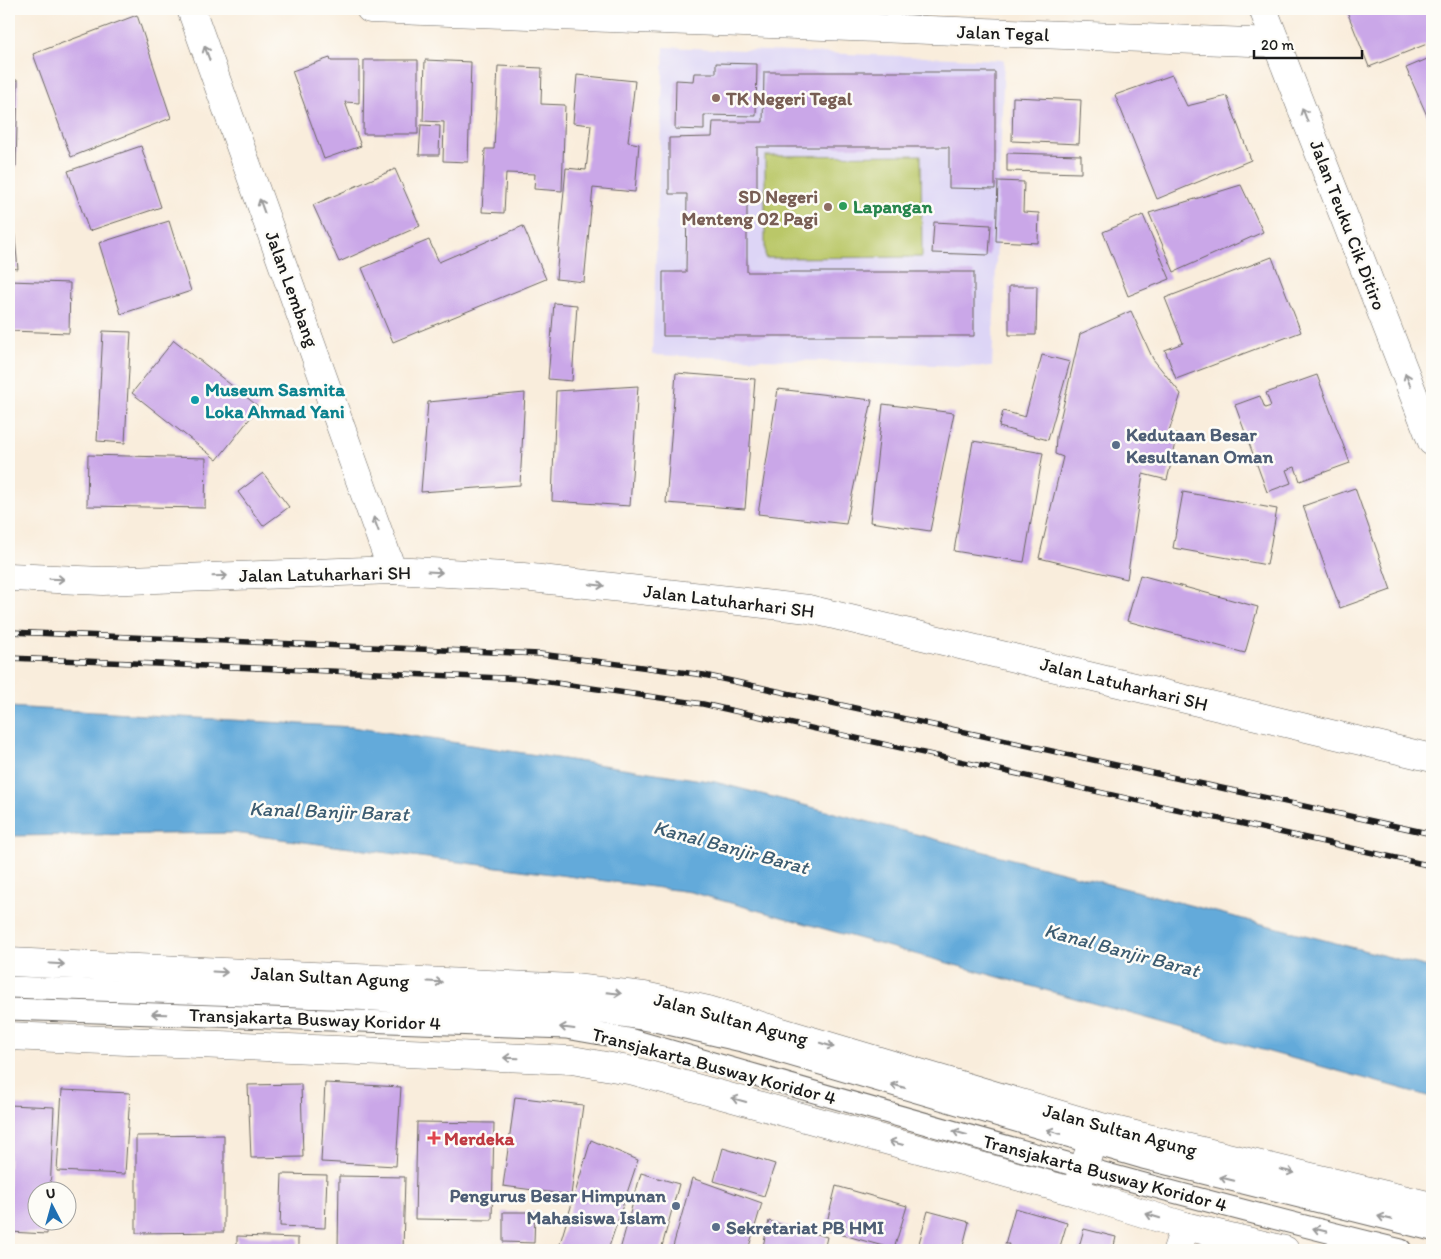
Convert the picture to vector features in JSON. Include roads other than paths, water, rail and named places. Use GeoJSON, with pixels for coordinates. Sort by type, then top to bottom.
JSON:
{"type":"FeatureCollection","features":[{"type":"Feature","properties":{"kind":"main road","name":"Jalan Lembang"},"geometry":{"type":"LineString","coordinates":[[192,9],[392,570]]}},
{"type":"Feature","properties":{"kind":"main road","name":"Jalan Tegal"},"geometry":{"type":"LineString","coordinates":[[370,9],[1277,42]]}},
{"type":"Feature","properties":{"kind":"main road","name":"Jalan Teuku Cik Ditiro"},"geometry":{"type":"LineString","coordinates":[[1263,9],[1432,442]]}},
{"type":"Feature","properties":{"kind":"main road","name":"Jalan Latuharhari SH"},"geometry":{"type":"LineString","coordinates":[[9,577],[102,581],[392,570],[523,577],[809,609],[1432,758]]}},
{"type":"Feature","properties":{"kind":"main road","name":"Jalan Sultan Agung"},"geometry":{"type":"LineString","coordinates":[[9,962],[574,988],[644,996],[708,1010],[1095,1134],[1432,1206]]}},
{"type":"Feature","properties":{"kind":"main road"},"geometry":{"type":"LineString","coordinates":[[9,1036],[572,1060],[634,1071],[1079,1180],[1181,1238],[1285,1250]]}},
{"type":"Feature","properties":{"kind":"main road"},"geometry":{"type":"LineString","coordinates":[[1079,1180],[1095,1134]]}},
{"type":"Feature","properties":{"kind":"lane","name":"Transjakarta Busway Koridor 4"},"geometry":{"type":"LineString","coordinates":[[9,987],[354,999],[596,1012],[655,1021],[742,1041],[1095,1134],[1143,1158],[1432,1230]]}},
{"type":"Feature","properties":{"kind":"lane","name":"Transjakarta Busway Koridor 4"},"geometry":{"type":"LineString","coordinates":[[9,1009],[566,1028],[629,1039],[1079,1180],[1262,1216],[1401,1250]]}},
{"type":"Feature","properties":{"kind":"water","name":"Kanal Banjir Barat"},"geometry":{"type":"Polygon","coordinates":[[[9,707],[352,727],[715,782],[1432,968],[1432,1097],[691,892],[234,833],[9,836],[9,707]]]}},
{"type":"Feature","properties":{"kind":"railway"},"geometry":{"type":"LineString","coordinates":[[9,632],[540,654],[704,675],[1432,834]]}},
{"type":"Feature","properties":{"kind":"railway"},"geometry":{"type":"LineString","coordinates":[[9,658],[528,679],[703,704],[1432,866]]}},
{"type":"Feature","properties":{"kind":"place","name":"TK Negeri Tegal"},"geometry":{"type":"Point","coordinates":[716,98]}},
{"type":"Feature","properties":{"kind":"place","name":"Lapangan"},"geometry":{"type":"Point","coordinates":[843,206]}},
{"type":"Feature","properties":{"kind":"place","name":"SD Negeri Menteng 02 Pagi"},"geometry":{"type":"Point","coordinates":[828,207]}},
{"type":"Feature","properties":{"kind":"place","name":"Museum Sasmita Loka Ahmad Yani"},"geometry":{"type":"Point","coordinates":[195,400]}},
{"type":"Feature","properties":{"kind":"place","name":"Kedutaan Besar Kesultanan Oman"},"geometry":{"type":"Point","coordinates":[1116,445]}},
{"type":"Feature","properties":{"kind":"place","name":"Merdeka"},"geometry":{"type":"Point","coordinates":[434,1138]}},
{"type":"Feature","properties":{"kind":"place","name":"Pengurus Besar Himpunan Mahasiswa Islam"},"geometry":{"type":"Point","coordinates":[676,1206]}},
{"type":"Feature","properties":{"kind":"place","name":"Sekretariat PB HMI"},"geometry":{"type":"Point","coordinates":[716,1227]}}]}
